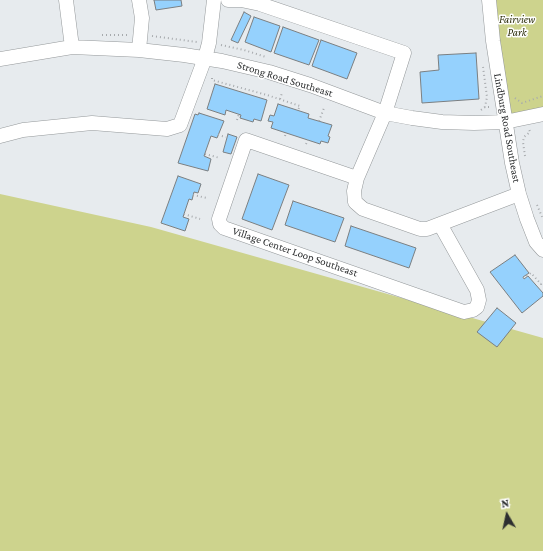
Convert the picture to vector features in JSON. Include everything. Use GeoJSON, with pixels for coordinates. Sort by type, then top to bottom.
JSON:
{"type":"FeatureCollection","features":[{"type":"Feature","properties":{"kind":"street"},"geometry":{"type":"LineString","coordinates":[[66,0],[72,47]]}},
{"type":"Feature","properties":{"kind":"street"},"geometry":{"type":"LineString","coordinates":[[139,0],[142,18],[139,50]]}},
{"type":"Feature","properties":{"kind":"street"},"geometry":{"type":"LineString","coordinates":[[0,136],[23,130],[92,123],[167,129],[180,124],[205,58],[209,43],[214,0]]}},
{"type":"Feature","properties":{"kind":"street"},"geometry":{"type":"LineString","coordinates":[[228,0],[241,0],[260,4],[404,54],[385,113],[357,178],[354,191],[355,202],[363,209],[420,230],[427,229],[519,194]]}},
{"type":"Feature","properties":{"kind":"street","name":"Lindburg Road Southeast"},"geometry":{"type":"LineString","coordinates":[[489,0],[505,122],[512,163],[519,194],[527,219],[536,242],[543,250]]}},
{"type":"Feature","properties":{"kind":"street","name":"Strong Road Southeast"},"geometry":{"type":"LineString","coordinates":[[0,59],[72,47],[139,50],[205,58],[269,72],[385,113],[442,122],[474,124],[505,122],[543,114]]}},
{"type":"Feature","properties":{"kind":"street","name":"Village Center Loop Southeast"},"geometry":{"type":"LineString","coordinates":[[357,178],[246,140],[219,219],[220,224],[224,228],[464,312],[473,310],[477,307],[479,300],[477,290],[440,224]]}},
{"type":"Feature","properties":{"kind":"path"},"geometry":{"type":"LineString","coordinates":[[147,36],[199,42]]}},
{"type":"Feature","properties":{"kind":"path"},"geometry":{"type":"LineString","coordinates":[[219,44],[266,57]]}},
{"type":"Feature","properties":{"kind":"path"},"geometry":{"type":"LineString","coordinates":[[212,80],[261,93],[300,106],[298,110]]}},
{"type":"Feature","properties":{"kind":"path"},"geometry":{"type":"LineString","coordinates":[[237,91],[238,87]]}},
{"type":"Feature","properties":{"kind":"path"},"geometry":{"type":"LineString","coordinates":[[247,94],[248,90]]}},
{"type":"Feature","properties":{"kind":"path"},"geometry":{"type":"LineString","coordinates":[[260,98],[261,93]]}},
{"type":"Feature","properties":{"kind":"path"},"geometry":{"type":"LineString","coordinates":[[280,99],[282,93]]}},
{"type":"Feature","properties":{"kind":"path"},"geometry":{"type":"LineString","coordinates":[[513,93],[522,103],[543,96]]}},
{"type":"Feature","properties":{"kind":"path"},"geometry":{"type":"LineString","coordinates":[[479,110],[485,107]]}},
{"type":"Feature","properties":{"kind":"path"},"geometry":{"type":"LineString","coordinates":[[319,121],[324,108]]}},
{"type":"Feature","properties":{"kind":"path"},"geometry":{"type":"LineString","coordinates":[[237,120],[239,114]]}},
{"type":"Feature","properties":{"kind":"path"},"geometry":{"type":"LineString","coordinates":[[525,159],[523,142],[524,137],[530,132]]}},
{"type":"Feature","properties":{"kind":"path"},"geometry":{"type":"LineString","coordinates":[[218,135],[226,137]]}},
{"type":"Feature","properties":{"kind":"path"},"geometry":{"type":"LineString","coordinates":[[306,144],[308,140]]}},
{"type":"Feature","properties":{"kind":"path"},"geometry":{"type":"LineString","coordinates":[[205,154],[220,158]]}},
{"type":"Feature","properties":{"kind":"path"},"geometry":{"type":"LineString","coordinates":[[193,195],[207,198]]}},
{"type":"Feature","properties":{"kind":"path"},"geometry":{"type":"LineString","coordinates":[[536,204],[543,218]]}},
{"type":"Feature","properties":{"kind":"path"},"geometry":{"type":"LineString","coordinates":[[184,214],[200,218]]}},
{"type":"Feature","properties":{"kind":"path"},"geometry":{"type":"LineString","coordinates":[[523,278],[531,273],[540,284],[543,282]]}},
{"type":"Feature","properties":{"kind":"green space","name":"Fairview Park"},"geometry":{"type":"Polygon","coordinates":[[[489,0],[543,0],[543,114],[505,122],[489,0]]]}},
{"type":"Feature","properties":{"kind":"green space"},"geometry":{"type":"Polygon","coordinates":[[[0,194],[151,227],[543,338],[543,551],[0,551],[0,194]]]}},
{"type":"Feature","properties":{"kind":"building"},"geometry":{"type":"Polygon","coordinates":[[[154,0],[181,0],[182,6],[156,10],[154,0]]]}},
{"type":"Feature","properties":{"kind":"building"},"geometry":{"type":"Polygon","coordinates":[[[244,12],[251,16],[238,43],[231,40],[244,12]]]}},
{"type":"Feature","properties":{"kind":"building"},"geometry":{"type":"Polygon","coordinates":[[[254,17],[280,26],[271,52],[245,42],[254,17]]]}},
{"type":"Feature","properties":{"kind":"building"},"geometry":{"type":"Polygon","coordinates":[[[283,27],[319,40],[309,65],[274,53],[283,27]]]}},
{"type":"Feature","properties":{"kind":"building"},"geometry":{"type":"Polygon","coordinates":[[[321,40],[357,53],[347,79],[312,66],[321,40]]]}},
{"type":"Feature","properties":{"kind":"building"},"geometry":{"type":"Polygon","coordinates":[[[476,53],[479,99],[422,103],[420,72],[439,70],[438,55],[476,53]]]}},
{"type":"Feature","properties":{"kind":"building"},"geometry":{"type":"Polygon","coordinates":[[[215,84],[267,100],[261,121],[254,119],[253,122],[240,118],[241,115],[226,110],[225,115],[207,109],[215,84]]]}},
{"type":"Feature","properties":{"kind":"building"},"geometry":{"type":"Polygon","coordinates":[[[278,104],[309,114],[308,118],[332,125],[328,136],[330,137],[328,143],[321,141],[320,144],[271,128],[273,122],[268,121],[270,115],[274,116],[278,104]]]}},
{"type":"Feature","properties":{"kind":"building"},"geometry":{"type":"Polygon","coordinates":[[[199,113],[224,121],[217,138],[211,136],[204,156],[211,159],[208,171],[178,163],[195,114],[198,115],[199,113]]]}},
{"type":"Feature","properties":{"kind":"building"},"geometry":{"type":"Polygon","coordinates":[[[228,134],[237,137],[231,154],[223,152],[228,134]]]}},
{"type":"Feature","properties":{"kind":"building"},"geometry":{"type":"Polygon","coordinates":[[[258,174],[289,185],[272,230],[242,219],[258,174]]]}},
{"type":"Feature","properties":{"kind":"building"},"geometry":{"type":"Polygon","coordinates":[[[178,176],[201,184],[198,193],[194,192],[192,200],[189,199],[183,217],[189,219],[185,231],[161,223],[178,176]]]}},
{"type":"Feature","properties":{"kind":"building"},"geometry":{"type":"Polygon","coordinates":[[[293,201],[344,218],[335,242],[285,225],[293,201]]]}},
{"type":"Feature","properties":{"kind":"building"},"geometry":{"type":"Polygon","coordinates":[[[351,226],[416,248],[409,268],[345,246],[351,226]]]}},
{"type":"Feature","properties":{"kind":"building"},"geometry":{"type":"Polygon","coordinates":[[[515,255],[529,273],[523,277],[524,279],[528,276],[543,293],[543,296],[522,313],[490,272],[515,255]]]}},
{"type":"Feature","properties":{"kind":"building"},"geometry":{"type":"Polygon","coordinates":[[[497,308],[516,323],[497,347],[477,332],[497,308]]]}}]}
